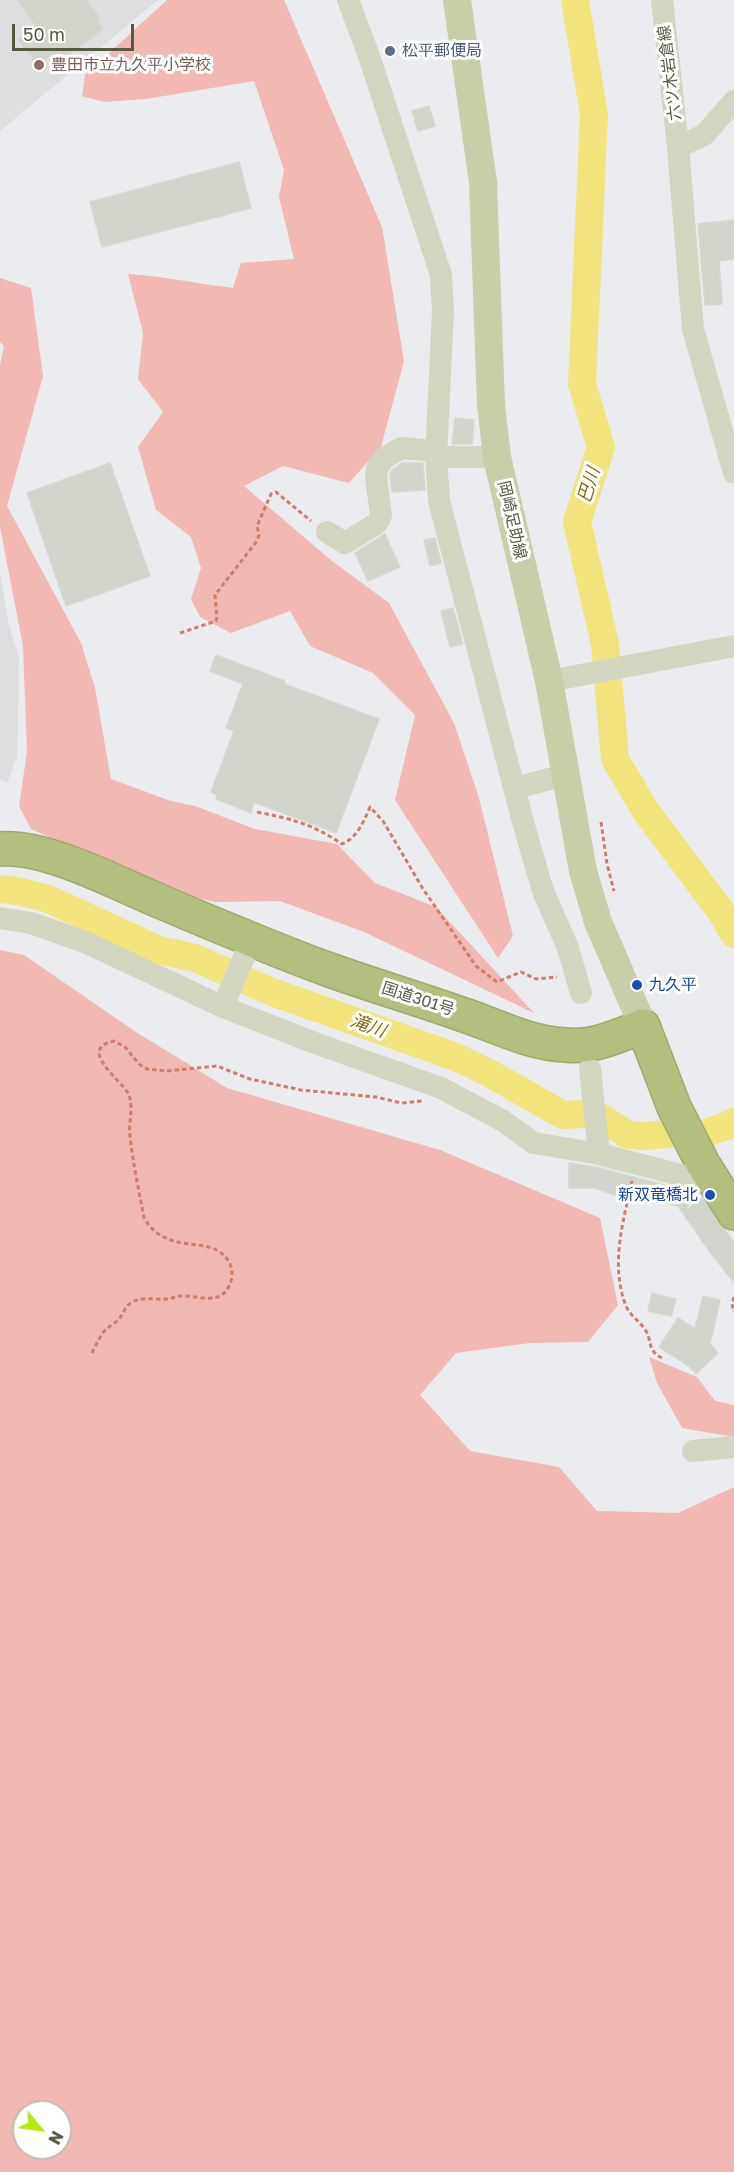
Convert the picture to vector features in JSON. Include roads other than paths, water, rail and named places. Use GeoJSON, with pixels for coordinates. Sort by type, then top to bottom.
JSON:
{"type":"FeatureCollection","features":[{"type":"Feature","properties":{"kind":"highway","name":"国道301号"},"geometry":{"type":"LineString","coordinates":[[0,849],[27,852],[79,866],[251,940],[372,984],[464,1014],[508,1034],[564,1046],[585,1045],[606,1041],[643,1026]]}},
{"type":"Feature","properties":{"kind":"highway"},"geometry":{"type":"LineString","coordinates":[[643,1026],[674,1107],[709,1174],[734,1213]]}},
{"type":"Feature","properties":{"kind":"main road","name":"岡崎足助線"},"geometry":{"type":"LineString","coordinates":[[457,0],[483,182],[491,405],[497,458],[561,680],[565,775],[583,871],[598,922],[643,1026]]}},
{"type":"Feature","properties":{"kind":"street"},"geometry":{"type":"LineString","coordinates":[[348,0],[369,56],[441,275],[443,311],[436,454],[439,501],[523,822],[543,891],[568,948],[581,993]]}},
{"type":"Feature","properties":{"kind":"street","name":"六ツ木岩倉線"},"geometry":{"type":"LineString","coordinates":[[662,0],[678,147],[693,329],[734,473]]}},
{"type":"Feature","properties":{"kind":"street"},"geometry":{"type":"LineString","coordinates":[[678,147],[704,135],[734,101]]}},
{"type":"Feature","properties":{"kind":"street"},"geometry":{"type":"LineString","coordinates":[[327,532],[345,543],[376,524],[381,515],[377,469],[383,459],[401,448],[436,454],[497,458]]}},
{"type":"Feature","properties":{"kind":"street"},"geometry":{"type":"LineString","coordinates":[[561,680],[734,646]]}},
{"type":"Feature","properties":{"kind":"street"},"geometry":{"type":"LineString","coordinates":[[515,788],[565,775]]}},
{"type":"Feature","properties":{"kind":"street"},"geometry":{"type":"LineString","coordinates":[[0,918],[31,922],[85,942],[224,1006],[315,1043],[441,1088],[503,1121],[534,1143],[598,1148],[636,1164],[709,1174]]}},
{"type":"Feature","properties":{"kind":"street"},"geometry":{"type":"LineString","coordinates":[[224,1006],[251,940]]}},
{"type":"Feature","properties":{"kind":"street"},"geometry":{"type":"LineString","coordinates":[[590,1070],[598,1148]]}},
{"type":"Feature","properties":{"kind":"street"},"geometry":{"type":"LineString","coordinates":[[693,1451],[734,1447]]}},
{"type":"Feature","properties":{"kind":"waterway","name":"巴川"},"geometry":{"type":"LineString","coordinates":[[575,0],[594,114],[582,384],[601,447],[577,522],[605,644],[615,759],[645,810],[722,913],[734,934]]}},
{"type":"Feature","properties":{"kind":"waterway","name":"滝川"},"geometry":{"type":"LineString","coordinates":[[0,889],[46,898],[159,950],[195,958],[272,992],[456,1057],[563,1115],[588,1114],[602,1118],[628,1135],[643,1136],[703,1134],[734,1122]]}},
{"type":"Feature","properties":{"kind":"place","name":"松平郵便局"},"geometry":{"type":"Point","coordinates":[390,51]}},
{"type":"Feature","properties":{"kind":"place","name":"豊田市立九久平小学校"},"geometry":{"type":"Point","coordinates":[39,65]}},
{"type":"Feature","properties":{"kind":"place","name":"九久平"},"geometry":{"type":"Point","coordinates":[637,985]}},
{"type":"Feature","properties":{"kind":"place","name":"新双竜橋北"},"geometry":{"type":"Point","coordinates":[710,1195]}}]}
